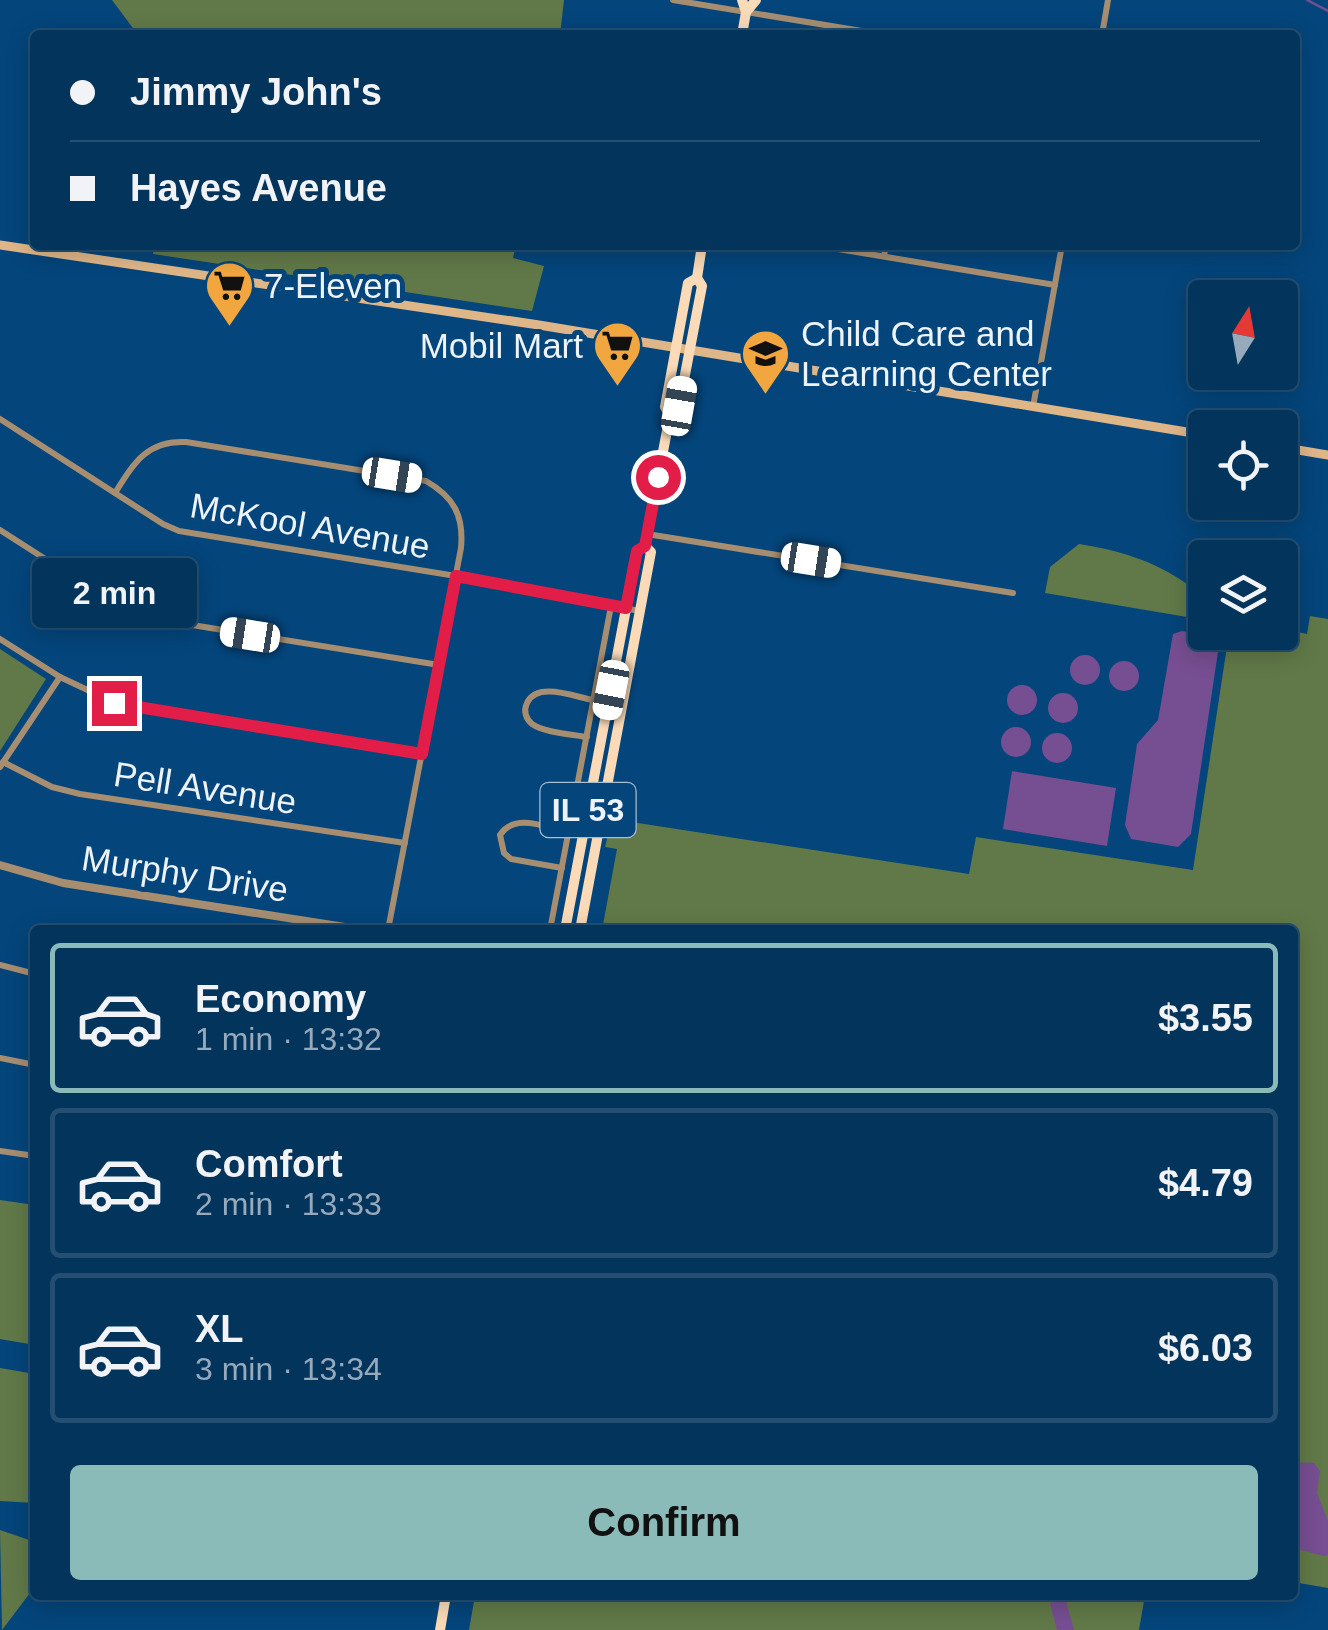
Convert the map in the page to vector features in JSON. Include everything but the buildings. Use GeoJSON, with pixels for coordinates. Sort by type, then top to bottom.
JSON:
{"type":"FeatureCollection","features":[{"type":"Feature","properties":{"kind":"main road"},"geometry":{"type":"LineString","coordinates":[[742,0],[746,12],[743,30]]}},
{"type":"Feature","properties":{"kind":"main road"},"geometry":{"type":"LineString","coordinates":[[746,12],[756,0]]}},
{"type":"Feature","properties":{"kind":"main road"},"geometry":{"type":"LineString","coordinates":[[0,245],[30,250]]}},
{"type":"Feature","properties":{"kind":"main road"},"geometry":{"type":"LineString","coordinates":[[32,250],[1188,432]]}},
{"type":"Feature","properties":{"kind":"main road","name":"IL 53"},"geometry":{"type":"LineString","coordinates":[[567,925],[637,551],[646,540],[670,414],[679,406],[690,351],[702,286],[696,278],[701,250]]}},
{"type":"Feature","properties":{"kind":"main road","name":"IL 53"},"geometry":{"type":"LineString","coordinates":[[670,414],[664,406],[688,283],[696,278]]}},
{"type":"Feature","properties":{"kind":"main road"},"geometry":{"type":"LineString","coordinates":[[1298,450],[1328,455]]}},
{"type":"Feature","properties":{"kind":"main road","name":"IL 53"},"geometry":{"type":"LineString","coordinates":[[581,925],[651,552],[646,540]]}},
{"type":"Feature","properties":{"kind":"main road"},"geometry":{"type":"LineString","coordinates":[[440,1630],[445,1600]]}},
{"type":"Feature","properties":{"kind":"street"},"geometry":{"type":"LineString","coordinates":[[673,0],[856,30]]}},
{"type":"Feature","properties":{"kind":"street"},"geometry":{"type":"LineString","coordinates":[[1103,30],[1108,0]]}},
{"type":"Feature","properties":{"kind":"street"},"geometry":{"type":"LineString","coordinates":[[846,250],[1054,285]]}},
{"type":"Feature","properties":{"kind":"street"},"geometry":{"type":"LineString","coordinates":[[884,256],[885,250]]}},
{"type":"Feature","properties":{"kind":"street"},"geometry":{"type":"LineString","coordinates":[[1033,407],[1061,250]]}},
{"type":"Feature","properties":{"kind":"street","name":"McKool Avenue"},"geometry":{"type":"LineString","coordinates":[[0,419],[163,524],[187,534],[456,576],[640,611]]}},
{"type":"Feature","properties":{"kind":"street"},"geometry":{"type":"LineString","coordinates":[[115,493],[142,454],[175,441],[426,481],[446,492],[459,511],[463,532],[456,576],[389,925]]}},
{"type":"Feature","properties":{"kind":"street"},"geometry":{"type":"LineString","coordinates":[[0,530],[117,605],[149,618],[438,665]]}},
{"type":"Feature","properties":{"kind":"street"},"geometry":{"type":"LineString","coordinates":[[646,540],[1013,593]]}},
{"type":"Feature","properties":{"kind":"street"},"geometry":{"type":"LineString","coordinates":[[551,925],[611,606]]}},
{"type":"Feature","properties":{"kind":"street"},"geometry":{"type":"LineString","coordinates":[[0,640],[97,697],[144,710],[422,754]]}},
{"type":"Feature","properties":{"kind":"street"},"geometry":{"type":"LineString","coordinates":[[2,764],[60,678]]}},
{"type":"Feature","properties":{"kind":"street"},"geometry":{"type":"LineString","coordinates":[[587,737],[536,727],[524,712],[527,700],[545,691],[593,700]]}},
{"type":"Feature","properties":{"kind":"street","name":"Pell Avenue"},"geometry":{"type":"LineString","coordinates":[[2,764],[52,787],[80,794],[405,844]]}},
{"type":"Feature","properties":{"kind":"street"},"geometry":{"type":"LineString","coordinates":[[562,868],[512,859],[504,853],[500,836],[505,828],[520,822],[568,832]]}},
{"type":"Feature","properties":{"kind":"street","name":"Murphy Drive"},"geometry":{"type":"LineString","coordinates":[[0,865],[49,881],[332,925]]}},
{"type":"Feature","properties":{"kind":"street"},"geometry":{"type":"LineString","coordinates":[[0,966],[30,973]]}},
{"type":"Feature","properties":{"kind":"street"},"geometry":{"type":"LineString","coordinates":[[0,1058],[30,1064]]}},
{"type":"Feature","properties":{"kind":"street"},"geometry":{"type":"LineString","coordinates":[[0,1151],[30,1155]]}},
{"type":"Feature","properties":{"kind":"green space"},"geometry":{"type":"Polygon","coordinates":[[[112,0],[564,0],[561,30],[134,30],[112,0]]]}},
{"type":"Feature","properties":{"kind":"green space"},"geometry":{"type":"Polygon","coordinates":[[[153,250],[515,250],[513,258],[544,266],[532,311],[153,254],[153,250]]]}},
{"type":"Feature","properties":{"kind":"green space"},"geometry":{"type":"Polygon","coordinates":[[[1079,544],[1136,558],[1188,584],[1188,617],[1045,593],[1050,567],[1079,544]]]}},
{"type":"Feature","properties":{"kind":"green space"},"geometry":{"type":"Polygon","coordinates":[[[1310,616],[1328,619],[1328,1588],[1298,1583],[1298,925],[603,925],[617,849],[605,847],[612,819],[969,874],[976,837],[1193,870],[1226,650],[1298,650],[1298,632],[1307,634],[1310,616]]]}},
{"type":"Feature","properties":{"kind":"green space"},"geometry":{"type":"Polygon","coordinates":[[[0,649],[46,679],[0,751],[0,649]]]}},
{"type":"Feature","properties":{"kind":"green space"},"geometry":{"type":"Polygon","coordinates":[[[0,1200],[30,1204],[30,1344],[0,1339],[0,1200]]]}},
{"type":"Feature","properties":{"kind":"green space"},"geometry":{"type":"Polygon","coordinates":[[[0,1368],[30,1373],[30,1503],[0,1501],[0,1368]]]}},
{"type":"Feature","properties":{"kind":"green space"},"geometry":{"type":"Polygon","coordinates":[[[0,1530],[30,1540],[30,1593],[2,1630],[0,1530]]]}},
{"type":"Feature","properties":{"kind":"green space"},"geometry":{"type":"Polygon","coordinates":[[[474,1600],[1144,1600],[1139,1630],[469,1630],[474,1600]]]}},
{"type":"Feature","properties":{"kind":"shaded area"},"geometry":{"type":"Polygon","coordinates":[[[1188,632],[1188,650],[1218,650],[1191,834],[1178,847],[1131,839],[1125,825],[1137,744],[1158,720],[1173,634],[1188,632]]]}},
{"type":"Feature","properties":{"kind":"shaded area"},"geometry":{"type":"Polygon","coordinates":[[[1085,655],[1096,659],[1100,670],[1096,681],[1085,685],[1074,681],[1070,670],[1074,659],[1085,655]]]}},
{"type":"Feature","properties":{"kind":"shaded area"},"geometry":{"type":"Polygon","coordinates":[[[1124,661],[1135,665],[1139,676],[1135,687],[1124,691],[1113,687],[1109,676],[1113,665],[1124,661]]]}},
{"type":"Feature","properties":{"kind":"shaded area"},"geometry":{"type":"Polygon","coordinates":[[[1022,685],[1033,689],[1037,700],[1033,711],[1022,715],[1011,711],[1007,700],[1011,689],[1022,685]]]}},
{"type":"Feature","properties":{"kind":"shaded area"},"geometry":{"type":"Polygon","coordinates":[[[1063,693],[1074,697],[1078,708],[1074,719],[1063,723],[1052,719],[1048,708],[1052,697],[1063,693]]]}},
{"type":"Feature","properties":{"kind":"shaded area"},"geometry":{"type":"Polygon","coordinates":[[[1016,727],[1027,731],[1031,742],[1027,753],[1016,757],[1005,753],[1001,742],[1005,731],[1016,727]]]}},
{"type":"Feature","properties":{"kind":"shaded area"},"geometry":{"type":"Polygon","coordinates":[[[1057,733],[1068,737],[1072,748],[1068,759],[1057,763],[1046,759],[1042,748],[1046,737],[1057,733]]]}},
{"type":"Feature","properties":{"kind":"shaded area"},"geometry":{"type":"Polygon","coordinates":[[[1012,771],[1116,788],[1107,846],[1003,829],[1012,771]]]}},
{"type":"Feature","properties":{"kind":"shaded area"},"geometry":{"type":"Polygon","coordinates":[[[1298,1462],[1314,1463],[1320,1471],[1317,1493],[1328,1521],[1328,1555],[1298,1549],[1298,1462]]]}},
{"type":"Feature","properties":{"kind":"shaded area"},"geometry":{"type":"Polygon","coordinates":[[[1053,1600],[1066,1600],[1074,1630],[1057,1630],[1050,1604],[1053,1600]]]}},
{"type":"Feature","properties":{"kind":"waterway"},"geometry":{"type":"LineString","coordinates":[[1307,0],[1328,11]]}},
{"type":"Feature","properties":{"kind":"place","name":"7-Eleven"},"geometry":{"type":"Point","coordinates":[229,328]}},
{"type":"Feature","properties":{"kind":"place","name":"Mobil Mart"},"geometry":{"type":"Point","coordinates":[618,388]}},
{"type":"Feature","properties":{"kind":"place","name":"Child Care and Learning Center"},"geometry":{"type":"Point","coordinates":[766,396]}},
{"type":"Feature","properties":{"kind":"route"},"geometry":{"type":"LineString","coordinates":[[114,703],[422,754],[456,576],[626,608],[637,551],[645,546],[658,477]]}}]}
